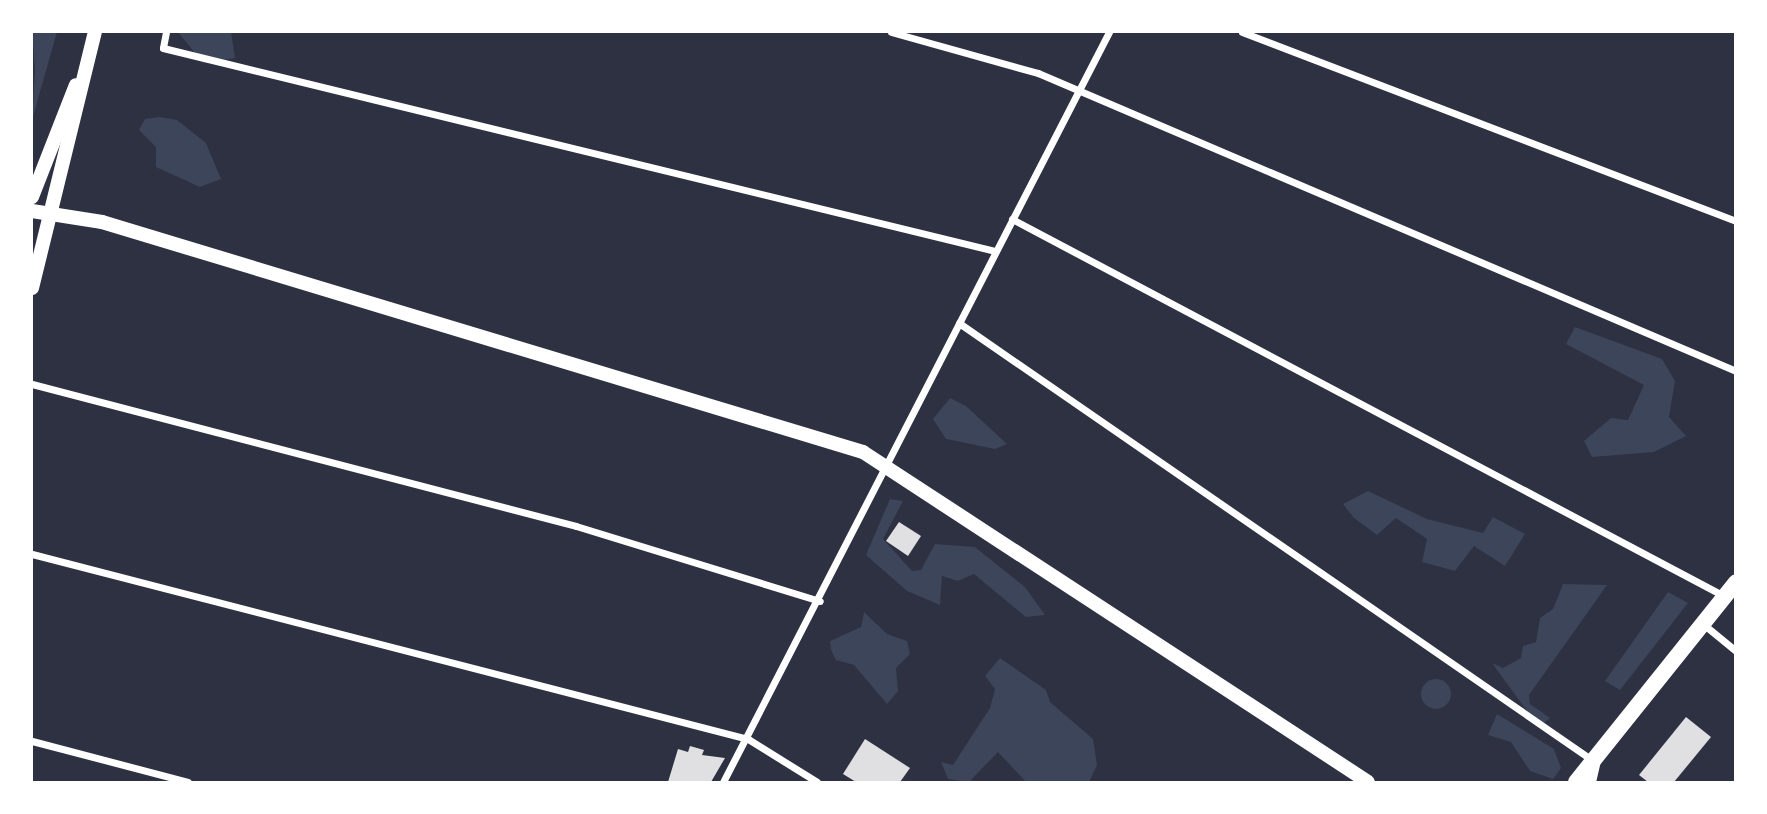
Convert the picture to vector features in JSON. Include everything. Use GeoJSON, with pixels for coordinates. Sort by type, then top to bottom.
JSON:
{"type":"FeatureCollection","features":[{"type":"Feature","properties":{"kind":"main road"},"geometry":{"type":"LineString","coordinates":[[32,197],[83,71],[95,32]]}},
{"type":"Feature","properties":{"kind":"main road"},"geometry":{"type":"LineString","coordinates":[[32,288],[55,212],[83,71]]}},
{"type":"Feature","properties":{"kind":"main road"},"geometry":{"type":"LineString","coordinates":[[32,211],[55,212],[699,401],[863,452],[889,466],[1368,782]]}},
{"type":"Feature","properties":{"kind":"main road"},"geometry":{"type":"LineString","coordinates":[[1576,782],[1735,582]]}},
{"type":"Feature","properties":{"kind":"main road"},"geometry":{"type":"LineString","coordinates":[[1589,782],[1594,761]]}},
{"type":"Feature","properties":{"kind":"street"},"geometry":{"type":"LineString","coordinates":[[166,32],[163,48],[995,251]]}},
{"type":"Feature","properties":{"kind":"street"},"geometry":{"type":"LineString","coordinates":[[891,32],[1038,73],[1078,95],[1735,371]]}},
{"type":"Feature","properties":{"kind":"street"},"geometry":{"type":"LineString","coordinates":[[723,782],[820,601],[995,251],[1110,32]]}},
{"type":"Feature","properties":{"kind":"street"},"geometry":{"type":"LineString","coordinates":[[1242,32],[1735,221]]}},
{"type":"Feature","properties":{"kind":"street"},"geometry":{"type":"LineString","coordinates":[[1012,219],[1724,596]]}},
{"type":"Feature","properties":{"kind":"street"},"geometry":{"type":"LineString","coordinates":[[959,323],[1594,761]]}},
{"type":"Feature","properties":{"kind":"street"},"geometry":{"type":"LineString","coordinates":[[32,384],[576,526],[820,601]]}},
{"type":"Feature","properties":{"kind":"street"},"geometry":{"type":"LineString","coordinates":[[32,554],[748,739],[817,782]]}},
{"type":"Feature","properties":{"kind":"street"},"geometry":{"type":"LineString","coordinates":[[1703,624],[1735,651]]}},
{"type":"Feature","properties":{"kind":"street"},"geometry":{"type":"LineString","coordinates":[[32,741],[188,782]]}},
{"type":"Feature","properties":{"kind":"shaded area"},"geometry":{"type":"Polygon","coordinates":[[[32,32],[57,32],[32,120],[35,70],[32,32]]]}},
{"type":"Feature","properties":{"kind":"shaded area"},"geometry":{"type":"Polygon","coordinates":[[[178,32],[231,32],[235,58],[203,63],[178,32]]]}},
{"type":"Feature","properties":{"kind":"shaded area"},"geometry":{"type":"Polygon","coordinates":[[[160,117],[177,120],[206,143],[221,179],[200,187],[156,167],[156,147],[139,130],[145,119],[160,117]]]}},
{"type":"Feature","properties":{"kind":"shaded area"},"geometry":{"type":"Polygon","coordinates":[[[1575,327],[1662,359],[1675,381],[1669,417],[1686,436],[1654,452],[1592,457],[1584,441],[1611,418],[1628,420],[1644,385],[1566,344],[1575,327]]]}},
{"type":"Feature","properties":{"kind":"shaded area"},"geometry":{"type":"Polygon","coordinates":[[[950,398],[966,406],[1007,444],[995,449],[946,439],[933,419],[950,398]]]}},
{"type":"Feature","properties":{"kind":"shaded area"},"geometry":{"type":"Polygon","coordinates":[[[1368,491],[1427,519],[1483,533],[1493,517],[1525,534],[1505,566],[1474,546],[1455,571],[1422,562],[1427,539],[1396,518],[1377,535],[1354,518],[1343,504],[1368,491]]]}},
{"type":"Feature","properties":{"kind":"shaded area"},"geometry":{"type":"Polygon","coordinates":[[[890,499],[903,501],[883,539],[912,571],[921,570],[935,544],[975,547],[1025,587],[1045,615],[1026,617],[974,574],[958,581],[942,576],[940,605],[907,591],[866,555],[890,499]]]}},
{"type":"Feature","properties":{"kind":"shaded area"},"geometry":{"type":"Polygon","coordinates":[[[1563,584],[1607,585],[1529,695],[1530,704],[1550,718],[1544,723],[1532,718],[1492,663],[1503,668],[1521,658],[1523,646],[1536,642],[1540,618],[1553,609],[1563,584]]]}},
{"type":"Feature","properties":{"kind":"shaded area"},"geometry":{"type":"Polygon","coordinates":[[[1668,592],[1688,603],[1620,690],[1605,681],[1668,592]]]}},
{"type":"Feature","properties":{"kind":"shaded area"},"geometry":{"type":"Polygon","coordinates":[[[864,612],[887,634],[907,641],[910,654],[896,668],[898,691],[887,704],[854,665],[836,660],[831,650],[830,641],[861,627],[864,612]]]}},
{"type":"Feature","properties":{"kind":"shaded area"},"geometry":{"type":"Polygon","coordinates":[[[1000,658],[1046,690],[1050,702],[1093,739],[1097,765],[1089,782],[1026,782],[998,752],[969,782],[948,779],[941,762],[953,765],[990,708],[995,689],[985,676],[1000,658]]]}},
{"type":"Feature","properties":{"kind":"shaded area"},"geometry":{"type":"Polygon","coordinates":[[[1436,679],[1442,680],[1450,688],[1450,700],[1442,708],[1436,709],[1430,708],[1422,700],[1421,694],[1422,688],[1430,680],[1436,679]]]}},
{"type":"Feature","properties":{"kind":"shaded area"},"geometry":{"type":"Polygon","coordinates":[[[1497,714],[1554,749],[1561,768],[1553,779],[1530,771],[1511,742],[1488,735],[1497,714]]]}},
{"type":"Feature","properties":{"kind":"building"},"geometry":{"type":"Polygon","coordinates":[[[899,522],[921,536],[908,556],[886,541],[899,522]]]}},
{"type":"Feature","properties":{"kind":"building"},"geometry":{"type":"Polygon","coordinates":[[[1686,717],[1711,737],[1674,782],[1648,782],[1639,775],[1686,717]]]}},
{"type":"Feature","properties":{"kind":"building"},"geometry":{"type":"Polygon","coordinates":[[[865,739],[910,768],[900,782],[856,782],[843,774],[865,739]]]}},
{"type":"Feature","properties":{"kind":"building"},"geometry":{"type":"Polygon","coordinates":[[[690,746],[704,750],[702,755],[725,758],[711,782],[668,782],[678,749],[688,752],[690,746]]]}}]}
